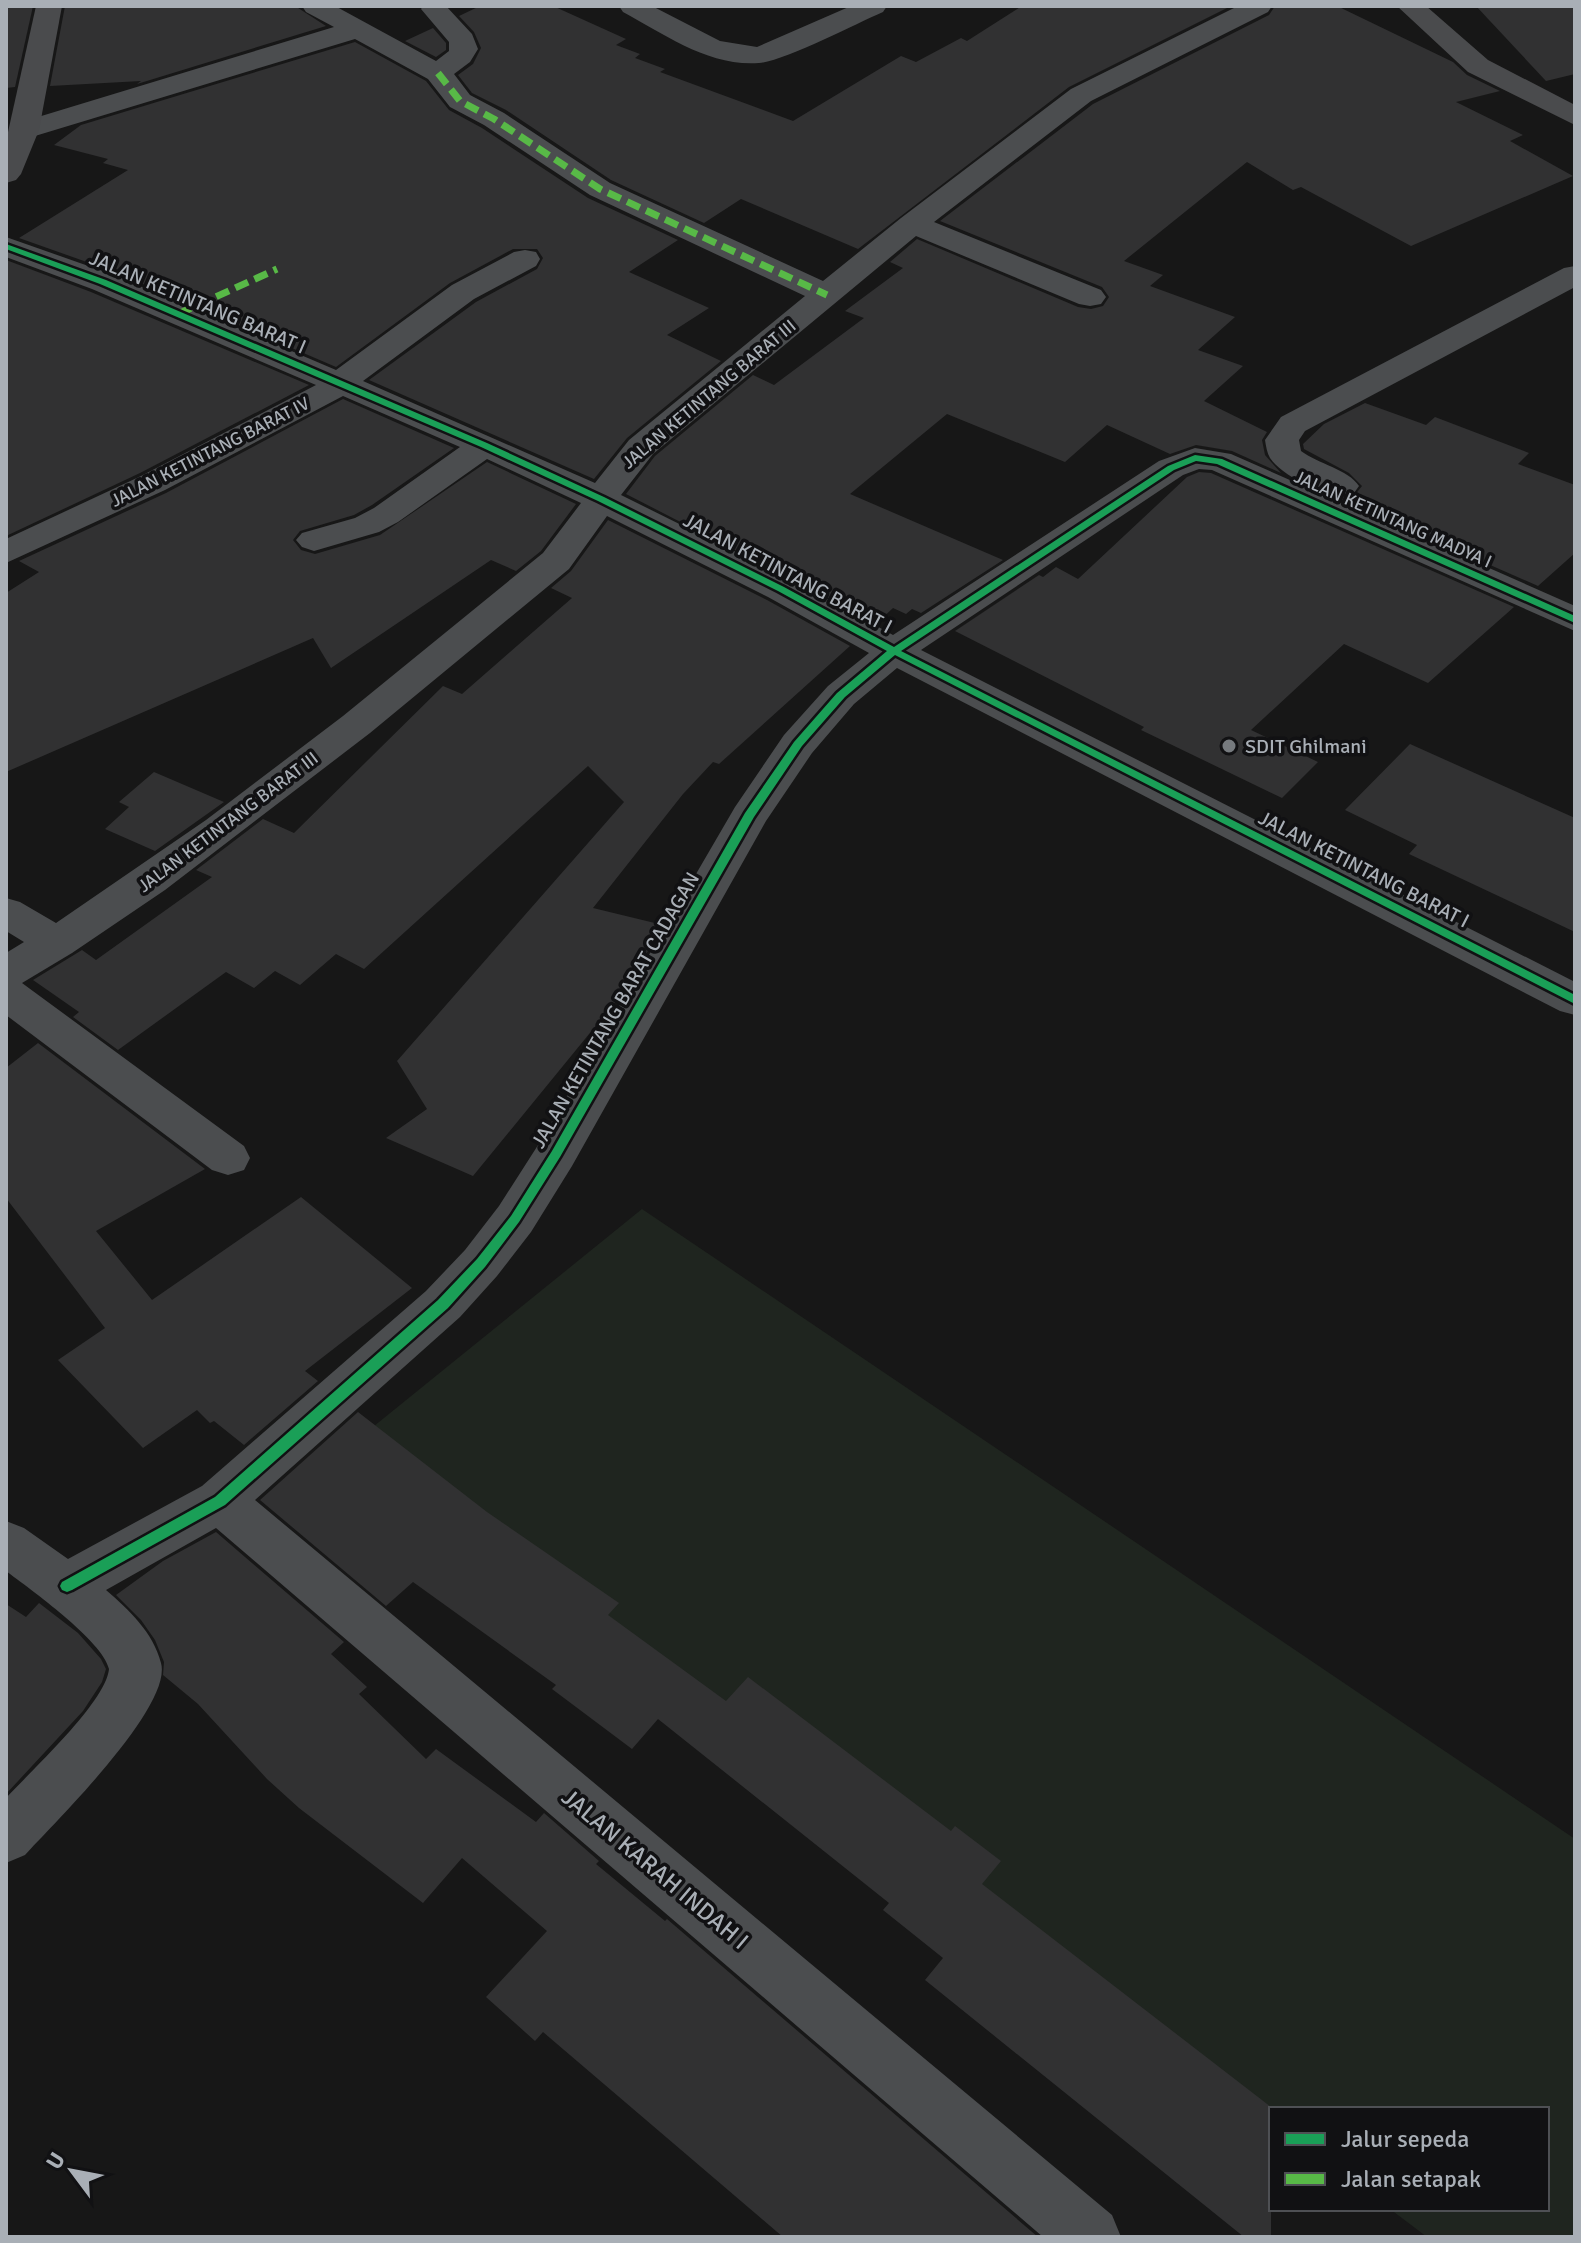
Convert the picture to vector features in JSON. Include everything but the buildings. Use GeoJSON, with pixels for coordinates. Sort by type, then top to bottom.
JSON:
{"type":"FeatureCollection","features":[{"type":"Feature","properties":{"kind":"main road"},"geometry":{"type":"LineString","coordinates":[[6,174],[25,130],[49,6]]}},
{"type":"Feature","properties":{"kind":"main road"},"geometry":{"type":"LineString","coordinates":[[1410,6],[1478,66],[1575,116]]}},
{"type":"Feature","properties":{"kind":"street"},"geometry":{"type":"LineString","coordinates":[[315,6],[438,73],[460,101],[494,119],[600,189],[827,295]]}},
{"type":"Feature","properties":{"kind":"street"},"geometry":{"type":"LineString","coordinates":[[632,6],[706,44],[744,57],[761,55],[874,6]]}},
{"type":"Feature","properties":{"kind":"street","name":"JALAN KETINTANG BARAT III"},"geometry":{"type":"LineString","coordinates":[[6,973],[174,865],[263,799],[486,619],[556,561],[584,529],[618,471],[641,447],[912,224],[1081,95],[1259,6]]}},
{"type":"Feature","properties":{"kind":"street"},"geometry":{"type":"LineString","coordinates":[[25,130],[370,34],[435,8],[462,40],[464,49],[460,56],[438,73]]}},
{"type":"Feature","properties":{"kind":"street"},"geometry":{"type":"LineString","coordinates":[[912,224],[1090,297]]}},
{"type":"Feature","properties":{"kind":"street","name":"JALAN KETINTANG BARAT I"},"geometry":{"type":"LineString","coordinates":[[6,246],[103,282],[484,445],[601,499],[1575,1000]]}},
{"type":"Feature","properties":{"kind":"street","name":"JALAN KETINTANG BARAT IV"},"geometry":{"type":"LineString","coordinates":[[6,552],[153,483],[341,384],[463,292],[525,259]]}},
{"type":"Feature","properties":{"kind":"street","name":"JALAN KETINTANG MADYA I"},"geometry":{"type":"LineString","coordinates":[[1575,275],[1293,424],[1282,440],[1285,455],[1303,469],[1575,589]]}},
{"type":"Feature","properties":{"kind":"street"},"geometry":{"type":"LineString","coordinates":[[314,540],[367,525],[386,515],[484,445]]}},
{"type":"Feature","properties":{"kind":"street","name":"JALAN KETINTANG MADYA I"},"geometry":{"type":"LineString","coordinates":[[1195,458],[1219,461],[1575,620]]}},
{"type":"Feature","properties":{"kind":"street","name":"JALAN KETINTANG BARAT CADAGAN"},"geometry":{"type":"LineString","coordinates":[[67,1586],[220,1501],[443,1304],[481,1263],[515,1219],[556,1154],[757,804],[798,744],[841,695],[894,651],[1171,468],[1195,458]]}},
{"type":"Feature","properties":{"kind":"street"},"geometry":{"type":"LineString","coordinates":[[6,912],[57,943]]}},
{"type":"Feature","properties":{"kind":"street"},"geometry":{"type":"LineString","coordinates":[[6,993],[228,1158]]}},
{"type":"Feature","properties":{"kind":"street","name":"JALAN KARAH INDAH I"},"geometry":{"type":"LineString","coordinates":[[220,1501],[1090,2237]]}},
{"type":"Feature","properties":{"kind":"street"},"geometry":{"type":"LineString","coordinates":[[6,1543],[67,1586],[135,1661],[135,1675],[121,1707],[6,1837]]}},
{"type":"Feature","properties":{"kind":"shaded area"},"geometry":{"type":"Polygon","coordinates":[[[642,1209],[1575,1839],[1575,2237],[1427,2237],[1393,2211],[1549,2211],[1549,2107],[1269,2108],[358,1439],[642,1209]]]}},
{"type":"Feature","properties":{"kind":"marked path"},"geometry":{"type":"LineString","coordinates":[[438,73],[460,101],[494,119],[600,189],[827,295]]}},
{"type":"Feature","properties":{"kind":"marked path"},"geometry":{"type":"LineString","coordinates":[[178,314],[277,269]]}},
{"type":"Feature","properties":{"kind":"cycle path"},"geometry":{"type":"LineString","coordinates":[[6,246],[103,282],[484,445],[601,499],[1575,1000]]}},
{"type":"Feature","properties":{"kind":"cycle path"},"geometry":{"type":"LineString","coordinates":[[67,1586],[220,1501],[443,1304],[481,1263],[515,1219],[556,1154],[749,816],[798,744],[841,695],[894,651],[1171,468],[1195,458],[1219,461],[1575,620]]}},
{"type":"Feature","properties":{"kind":"place","name":"SDIT Ghilmani"},"geometry":{"type":"Point","coordinates":[1229,746]}}]}
